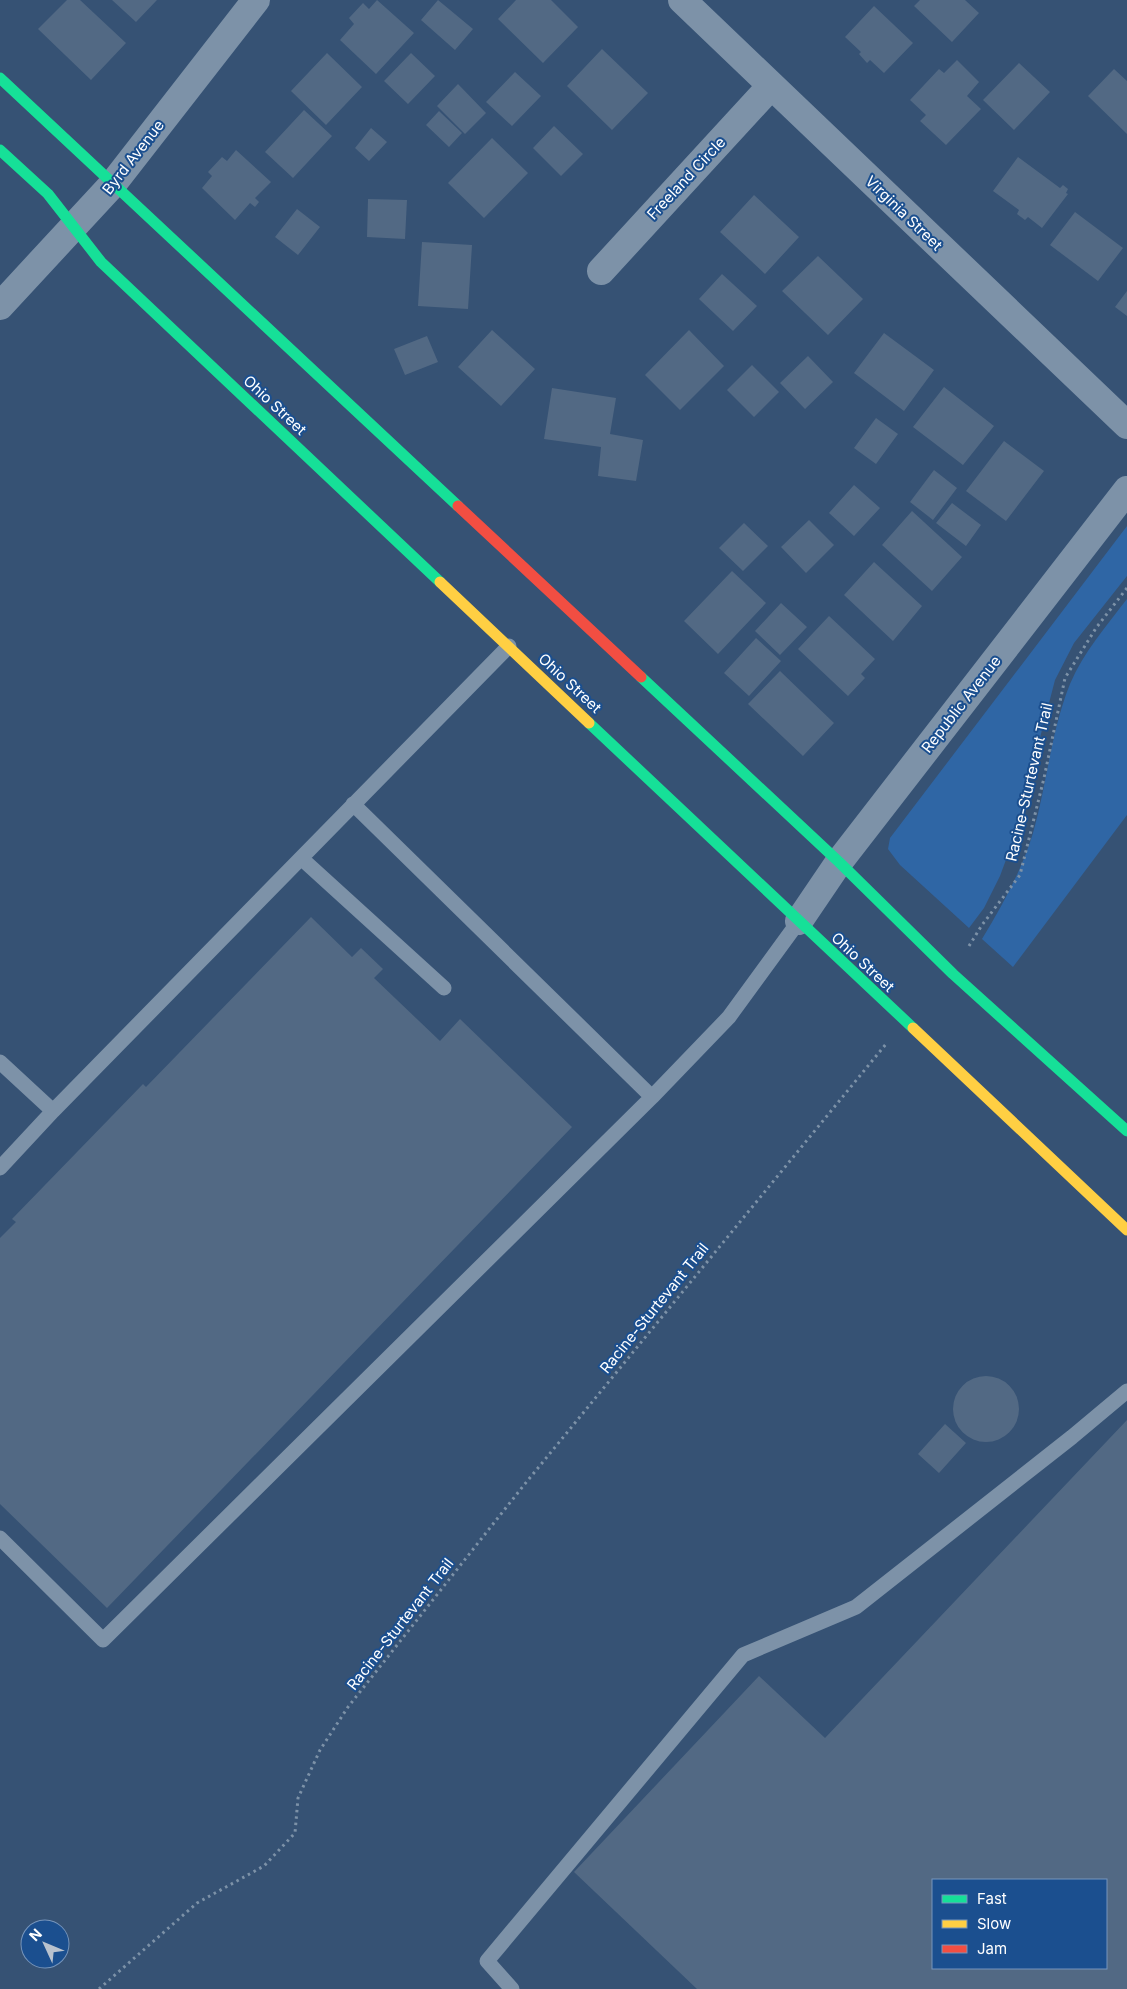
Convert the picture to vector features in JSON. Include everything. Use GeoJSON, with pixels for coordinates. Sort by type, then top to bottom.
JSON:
{"type":"FeatureCollection","features":[{"type":"Feature","properties":{"kind":"street","name":"Byrd Avenue"},"geometry":{"type":"LineString","coordinates":[[0,306],[75,228],[112,185],[256,0]]}},
{"type":"Feature","properties":{"kind":"street","name":"Virginia Street"},"geometry":{"type":"LineString","coordinates":[[682,0],[1127,425]]}},
{"type":"Feature","properties":{"kind":"street"},"geometry":{"type":"LineString","coordinates":[[0,78],[112,185],[839,862],[953,974],[1127,1131]]}},
{"type":"Feature","properties":{"kind":"street","name":"Freeland Circle"},"geometry":{"type":"LineString","coordinates":[[601,271],[771,86]]}},
{"type":"Feature","properties":{"kind":"street","name":"Ohio Street"},"geometry":{"type":"LineString","coordinates":[[0,150],[48,194],[101,262],[1127,1230]]}},
{"type":"Feature","properties":{"kind":"street","name":"Republic Avenue"},"geometry":{"type":"LineString","coordinates":[[799,921],[839,862],[1127,490]]}},
{"type":"Feature","properties":{"kind":"lane"},"geometry":{"type":"LineString","coordinates":[[0,1168],[53,1111],[509,646]]}},
{"type":"Feature","properties":{"kind":"lane"},"geometry":{"type":"LineString","coordinates":[[353,804],[652,1097]]}},
{"type":"Feature","properties":{"kind":"lane"},"geometry":{"type":"LineString","coordinates":[[300,858],[444,988]]}},
{"type":"Feature","properties":{"kind":"lane"},"geometry":{"type":"LineString","coordinates":[[0,1538],[103,1640],[652,1097],[728,1017],[799,921]]}},
{"type":"Feature","properties":{"kind":"lane"},"geometry":{"type":"LineString","coordinates":[[0,1062],[53,1111]]}},
{"type":"Feature","properties":{"kind":"lane"},"geometry":{"type":"LineString","coordinates":[[512,1989],[487,1961],[743,1656],[856,1607],[1072,1437],[1127,1391]]}},
{"type":"Feature","properties":{"kind":"path","name":"Racine-Sturtevant Trail"},"geometry":{"type":"LineString","coordinates":[[953,974],[982,925],[1020,875],[1044,778],[1064,678],[1096,628],[1127,588]]}},
{"type":"Feature","properties":{"kind":"path","name":"Racine-Sturtevant Trail"},"geometry":{"type":"LineString","coordinates":[[99,1989],[197,1903],[264,1866],[296,1834],[298,1798],[320,1750],[348,1707],[708,1260],[882,1051],[901,1018]]}},
{"type":"Feature","properties":{"kind":"shaded area"},"geometry":{"type":"Polygon","coordinates":[[[1127,526],[1127,576],[1074,643],[1055,680],[1014,838],[1000,876],[984,908],[969,928],[900,865],[888,849],[890,838],[1127,526]]]}},
{"type":"Feature","properties":{"kind":"shaded area"},"geometry":{"type":"Polygon","coordinates":[[[1127,599],[1127,815],[1013,967],[982,939],[1011,887],[1033,833],[1058,720],[1070,684],[1088,650],[1127,599]]]}},
{"type":"Feature","properties":{"kind":"building"},"geometry":{"type":"Polygon","coordinates":[[[67,0],[80,0],[126,43],[91,80],[38,29],[67,0]]]}},
{"type":"Feature","properties":{"kind":"building"},"geometry":{"type":"Polygon","coordinates":[[[112,0],[157,0],[136,22],[112,0]]]}},
{"type":"Feature","properties":{"kind":"building"},"geometry":{"type":"Polygon","coordinates":[[[377,0],[414,33],[376,74],[340,40],[354,24],[349,18],[363,3],[369,9],[377,0]]]}},
{"type":"Feature","properties":{"kind":"building"},"geometry":{"type":"Polygon","coordinates":[[[438,0],[473,29],[455,50],[421,20],[438,0]]]}},
{"type":"Feature","properties":{"kind":"building"},"geometry":{"type":"Polygon","coordinates":[[[516,0],[551,0],[578,27],[543,63],[498,19],[516,0]]]}},
{"type":"Feature","properties":{"kind":"building"},"geometry":{"type":"Polygon","coordinates":[[[920,0],[965,0],[979,13],[952,42],[914,6],[920,0]]]}},
{"type":"Feature","properties":{"kind":"building"},"geometry":{"type":"Polygon","coordinates":[[[874,6],[913,43],[884,73],[870,60],[867,63],[859,54],[861,52],[845,37],[874,6]]]}},
{"type":"Feature","properties":{"kind":"building"},"geometry":{"type":"Polygon","coordinates":[[[602,49],[648,93],[612,130],[567,86],[602,49]]]}},
{"type":"Feature","properties":{"kind":"building"},"geometry":{"type":"Polygon","coordinates":[[[327,53],[362,87],[326,125],[291,91],[327,53]]]}},
{"type":"Feature","properties":{"kind":"building"},"geometry":{"type":"Polygon","coordinates":[[[411,53],[435,76],[408,104],[384,81],[411,53]]]}},
{"type":"Feature","properties":{"kind":"building"},"geometry":{"type":"Polygon","coordinates":[[[957,60],[979,82],[967,96],[981,109],[946,145],[920,121],[926,115],[910,100],[939,69],[944,73],[957,60]]]}},
{"type":"Feature","properties":{"kind":"building"},"geometry":{"type":"Polygon","coordinates":[[[1019,63],[1050,92],[1014,130],[983,100],[1019,63]]]}},
{"type":"Feature","properties":{"kind":"building"},"geometry":{"type":"Polygon","coordinates":[[[1114,69],[1127,81],[1127,134],[1088,96],[1114,69]]]}},
{"type":"Feature","properties":{"kind":"building"},"geometry":{"type":"Polygon","coordinates":[[[515,72],[541,96],[512,126],[486,102],[515,72]]]}},
{"type":"Feature","properties":{"kind":"building"},"geometry":{"type":"Polygon","coordinates":[[[458,84],[486,113],[465,134],[437,106],[458,84]]]}},
{"type":"Feature","properties":{"kind":"building"},"geometry":{"type":"Polygon","coordinates":[[[304,110],[332,136],[293,178],[265,152],[304,110]]]}},
{"type":"Feature","properties":{"kind":"building"},"geometry":{"type":"Polygon","coordinates":[[[439,111],[462,133],[449,147],[426,125],[439,111]]]}},
{"type":"Feature","properties":{"kind":"building"},"geometry":{"type":"Polygon","coordinates":[[[554,126],[583,154],[561,176],[533,148],[554,126]]]}},
{"type":"Feature","properties":{"kind":"building"},"geometry":{"type":"Polygon","coordinates":[[[371,128],[387,142],[369,161],[355,148],[371,128]]]}},
{"type":"Feature","properties":{"kind":"building"},"geometry":{"type":"Polygon","coordinates":[[[492,138],[528,173],[484,218],[448,183],[492,138]]]}},
{"type":"Feature","properties":{"kind":"building"},"geometry":{"type":"Polygon","coordinates":[[[236,150],[271,182],[255,198],[259,202],[255,207],[250,203],[235,220],[202,188],[212,176],[208,172],[222,157],[227,161],[236,150]]]}},
{"type":"Feature","properties":{"kind":"building"},"geometry":{"type":"Polygon","coordinates":[[[1018,157],[1060,188],[1063,185],[1068,189],[1066,193],[1068,194],[1042,228],[1028,217],[1025,220],[1017,214],[1019,210],[993,191],[1018,157]]]}},
{"type":"Feature","properties":{"kind":"building"},"geometry":{"type":"Polygon","coordinates":[[[754,195],[799,237],[765,274],[720,232],[754,195]]]}},
{"type":"Feature","properties":{"kind":"building"},"geometry":{"type":"Polygon","coordinates":[[[368,199],[407,200],[405,239],[367,237],[368,199]]]}},
{"type":"Feature","properties":{"kind":"building"},"geometry":{"type":"Polygon","coordinates":[[[297,209],[320,227],[298,255],[275,237],[297,209]]]}},
{"type":"Feature","properties":{"kind":"building"},"geometry":{"type":"Polygon","coordinates":[[[1075,212],[1123,248],[1098,281],[1050,245],[1075,212]]]}},
{"type":"Feature","properties":{"kind":"building"},"geometry":{"type":"Polygon","coordinates":[[[422,242],[472,245],[468,309],[418,306],[422,242]]]}},
{"type":"Feature","properties":{"kind":"building"},"geometry":{"type":"Polygon","coordinates":[[[818,256],[863,299],[828,335],[782,291],[818,256]]]}},
{"type":"Feature","properties":{"kind":"building"},"geometry":{"type":"Polygon","coordinates":[[[722,274],[757,306],[733,331],[699,299],[722,274]]]}},
{"type":"Feature","properties":{"kind":"building"},"geometry":{"type":"Polygon","coordinates":[[[1127,291],[1127,316],[1115,307],[1127,291]]]}},
{"type":"Feature","properties":{"kind":"building"},"geometry":{"type":"Polygon","coordinates":[[[492,330],[535,369],[501,406],[458,367],[492,330]]]}},
{"type":"Feature","properties":{"kind":"building"},"geometry":{"type":"Polygon","coordinates":[[[689,330],[724,366],[680,410],[645,375],[689,330]]]}},
{"type":"Feature","properties":{"kind":"building"},"geometry":{"type":"Polygon","coordinates":[[[884,333],[934,370],[904,411],[854,373],[884,333]]]}},
{"type":"Feature","properties":{"kind":"building"},"geometry":{"type":"Polygon","coordinates":[[[427,336],[438,362],[405,375],[394,349],[427,336]]]}},
{"type":"Feature","properties":{"kind":"building"},"geometry":{"type":"Polygon","coordinates":[[[808,356],[833,382],[805,409],[780,383],[808,356]]]}},
{"type":"Feature","properties":{"kind":"building"},"geometry":{"type":"Polygon","coordinates":[[[752,365],[779,392],[754,417],[727,390],[752,365]]]}},
{"type":"Feature","properties":{"kind":"building"},"geometry":{"type":"Polygon","coordinates":[[[944,387],[994,426],[963,465],[913,427],[944,387]]]}},
{"type":"Feature","properties":{"kind":"building"},"geometry":{"type":"Polygon","coordinates":[[[552,388],[616,398],[610,434],[643,440],[636,481],[598,476],[601,447],[544,439],[552,388]]]}},
{"type":"Feature","properties":{"kind":"building"},"geometry":{"type":"Polygon","coordinates":[[[876,418],[898,434],[876,464],[854,448],[876,418]]]}},
{"type":"Feature","properties":{"kind":"building"},"geometry":{"type":"Polygon","coordinates":[[[1004,441],[1044,471],[1006,521],[966,491],[1004,441]]]}},
{"type":"Feature","properties":{"kind":"building"},"geometry":{"type":"Polygon","coordinates":[[[934,470],[957,488],[933,520],[910,502],[934,470]]]}},
{"type":"Feature","properties":{"kind":"building"},"geometry":{"type":"Polygon","coordinates":[[[854,485],[880,508],[854,536],[829,513],[854,485]]]}},
{"type":"Feature","properties":{"kind":"building"},"geometry":{"type":"Polygon","coordinates":[[[952,503],[981,525],[966,546],[936,523],[952,503]]]}},
{"type":"Feature","properties":{"kind":"building"},"geometry":{"type":"Polygon","coordinates":[[[912,511],[962,557],[932,591],[882,545],[912,511]]]}},
{"type":"Feature","properties":{"kind":"building"},"geometry":{"type":"Polygon","coordinates":[[[809,520],[834,545],[806,573],[781,547],[809,520]]]}},
{"type":"Feature","properties":{"kind":"building"},"geometry":{"type":"Polygon","coordinates":[[[744,523],[768,546],[743,571],[719,548],[744,523]]]}},
{"type":"Feature","properties":{"kind":"building"},"geometry":{"type":"Polygon","coordinates":[[[874,562],[922,606],[893,641],[844,595],[874,562]]]}},
{"type":"Feature","properties":{"kind":"building"},"geometry":{"type":"Polygon","coordinates":[[[732,571],[766,603],[718,654],[684,621],[732,571]]]}},
{"type":"Feature","properties":{"kind":"building"},"geometry":{"type":"Polygon","coordinates":[[[781,603],[807,627],[780,655],[755,631],[781,603]]]}},
{"type":"Feature","properties":{"kind":"building"},"geometry":{"type":"Polygon","coordinates":[[[829,616],[875,659],[861,674],[865,678],[848,696],[798,649],[829,616]]]}},
{"type":"Feature","properties":{"kind":"building"},"geometry":{"type":"Polygon","coordinates":[[[756,638],[781,661],[749,696],[724,673],[756,638]]]}},
{"type":"Feature","properties":{"kind":"building"},"geometry":{"type":"Polygon","coordinates":[[[780,671],[834,723],[803,756],[748,704],[780,671]]]}},
{"type":"Feature","properties":{"kind":"building"},"geometry":{"type":"Polygon","coordinates":[[[311,917],[352,957],[361,948],[383,969],[374,978],[440,1041],[460,1019],[572,1127],[107,1608],[0,1504],[0,1238],[16,1222],[12,1219],[143,1084],[146,1087],[311,917]]]}},
{"type":"Feature","properties":{"kind":"building"},"geometry":{"type":"Polygon","coordinates":[[[986,1376],[999,1379],[1009,1386],[1016,1396],[1019,1409],[1016,1422],[1009,1432],[999,1439],[986,1442],[973,1439],[963,1432],[956,1422],[953,1409],[956,1396],[963,1386],[973,1379],[986,1376]]]}},
{"type":"Feature","properties":{"kind":"building"},"geometry":{"type":"Polygon","coordinates":[[[1127,1420],[1127,1989],[697,1989],[574,1872],[759,1676],[825,1738],[1127,1420]]]}},
{"type":"Feature","properties":{"kind":"building"},"geometry":{"type":"Polygon","coordinates":[[[945,1424],[966,1443],[939,1473],[918,1454],[945,1424]]]}},
{"type":"Feature","properties":{"kind":"traffic: fast"},"geometry":{"type":"LineString","coordinates":[[0,78],[458,506]]}},
{"type":"Feature","properties":{"kind":"traffic: fast"},"geometry":{"type":"LineString","coordinates":[[0,150],[48,194],[101,262],[440,582]]}},
{"type":"Feature","properties":{"kind":"traffic: fast"},"geometry":{"type":"LineString","coordinates":[[641,677],[839,862],[953,974],[1127,1131]]}},
{"type":"Feature","properties":{"kind":"traffic: fast"},"geometry":{"type":"LineString","coordinates":[[589,723],[913,1028]]}},
{"type":"Feature","properties":{"kind":"traffic: slow"},"geometry":{"type":"LineString","coordinates":[[440,582],[589,723]]}},
{"type":"Feature","properties":{"kind":"traffic: slow"},"geometry":{"type":"LineString","coordinates":[[913,1028],[1127,1230]]}},
{"type":"Feature","properties":{"kind":"traffic: jam"},"geometry":{"type":"LineString","coordinates":[[458,506],[641,677]]}}]}
